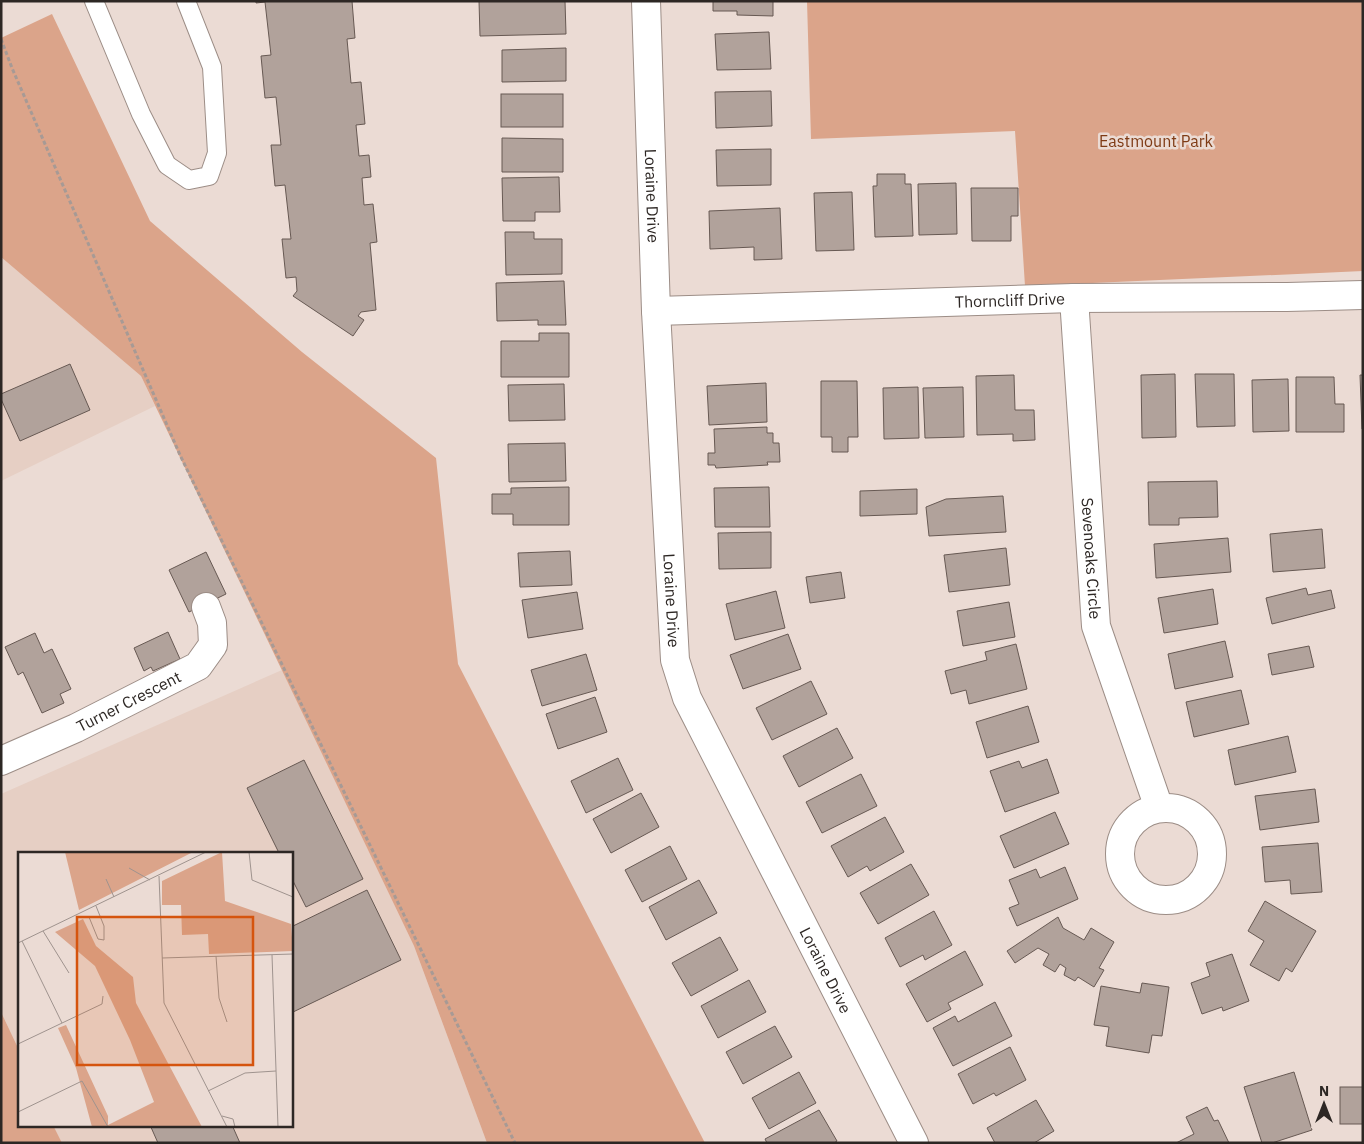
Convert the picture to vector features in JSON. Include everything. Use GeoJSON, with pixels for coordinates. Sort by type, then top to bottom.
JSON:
{"type":"FeatureCollection","features":[{"type":"Feature","properties":{"kind":"street","name":"Loraine Drive"},"geometry":{"type":"LineString","coordinates":[[646,1],[656,311],[675,660],[686,698],[914,1143]]}},
{"type":"Feature","properties":{"kind":"street","name":"Thorncliff Drive"},"geometry":{"type":"LineString","coordinates":[[656,311],[1074,298],[1363,295]]}},
{"type":"Feature","properties":{"kind":"street","name":"Sevenoaks Circle"},"geometry":{"type":"LineString","coordinates":[[1074,298],[1096,626],[1159,808]]}},
{"type":"Feature","properties":{"kind":"street","name":"Turner Crescent"},"geometry":{"type":"LineString","coordinates":[[1,761],[76,728],[198,666],[213,645],[212,623],[206,607]]}},
{"type":"Feature","properties":{"kind":"lane"},"geometry":{"type":"LineString","coordinates":[[94,1],[141,114],[167,165],[189,180],[209,176],[217,153],[212,67],[186,1]]}},
{"type":"Feature","properties":{"kind":"path"},"geometry":{"type":"LineString","coordinates":[[1,39],[180,455],[515,1143]]}},
{"type":"Feature","properties":{"kind":"shaded area"},"geometry":{"type":"Polygon","coordinates":[[[1,257],[141,376],[155,406],[1,481],[1,257]]]}},
{"type":"Feature","properties":{"kind":"shaded area"},"geometry":{"type":"Polygon","coordinates":[[[282,670],[414,946],[487,1143],[62,1143],[54,1126],[292,1126],[292,852],[18,852],[18,1048],[1,1012],[1,794],[282,670]]]}},
{"type":"Feature","properties":{"kind":"green space","name":"Eastmount Park"},"geometry":{"type":"Polygon","coordinates":[[[807,1],[1363,1],[1363,271],[1025,286],[1015,131],[811,139],[807,1]]]}},
{"type":"Feature","properties":{"kind":"green space"},"geometry":{"type":"Polygon","coordinates":[[[52,14],[150,221],[302,352],[436,458],[458,664],[705,1143],[487,1143],[414,946],[141,376],[1,257],[1,38],[52,14]]]}},
{"type":"Feature","properties":{"kind":"green space"},"geometry":{"type":"Polygon","coordinates":[[[1,1012],[18,1048],[18,1126],[54,1126],[62,1143],[1,1143],[1,1012]]]}},
{"type":"Feature","properties":{"kind":"building"},"geometry":{"type":"Polygon","coordinates":[[[256,1],[352,1],[355,38],[347,39],[351,83],[361,82],[365,124],[356,125],[359,156],[369,155],[371,177],[362,178],[364,205],[373,204],[377,242],[370,243],[376,310],[361,312],[358,316],[364,320],[353,336],[293,296],[297,291],[296,277],[286,278],[282,239],[291,239],[285,185],[275,186],[271,145],[281,145],[276,97],[265,98],[261,56],[271,55],[265,2],[256,3],[256,1]]]}},
{"type":"Feature","properties":{"kind":"building"},"geometry":{"type":"Polygon","coordinates":[[[479,1],[565,1],[566,34],[480,36],[479,1]]]}},
{"type":"Feature","properties":{"kind":"building"},"geometry":{"type":"Polygon","coordinates":[[[713,1],[773,1],[773,16],[737,15],[737,11],[713,11],[713,1]]]}},
{"type":"Feature","properties":{"kind":"building"},"geometry":{"type":"Polygon","coordinates":[[[769,32],[771,69],[717,70],[715,34],[769,32]]]}},
{"type":"Feature","properties":{"kind":"building"},"geometry":{"type":"Polygon","coordinates":[[[566,48],[566,81],[502,82],[502,50],[566,48]]]}},
{"type":"Feature","properties":{"kind":"building"},"geometry":{"type":"Polygon","coordinates":[[[771,91],[772,126],[716,128],[715,92],[771,91]]]}},
{"type":"Feature","properties":{"kind":"building"},"geometry":{"type":"Polygon","coordinates":[[[501,94],[563,94],[563,127],[501,127],[501,94]]]}},
{"type":"Feature","properties":{"kind":"building"},"geometry":{"type":"Polygon","coordinates":[[[502,138],[563,139],[563,172],[502,172],[502,138]]]}},
{"type":"Feature","properties":{"kind":"building"},"geometry":{"type":"Polygon","coordinates":[[[771,149],[771,185],[717,186],[716,150],[771,149]]]}},
{"type":"Feature","properties":{"kind":"building"},"geometry":{"type":"Polygon","coordinates":[[[877,174],[905,174],[905,184],[911,184],[913,236],[875,237],[873,186],[877,186],[877,174]]]}},
{"type":"Feature","properties":{"kind":"building"},"geometry":{"type":"Polygon","coordinates":[[[559,177],[560,212],[535,212],[535,221],[503,221],[502,178],[559,177]]]}},
{"type":"Feature","properties":{"kind":"building"},"geometry":{"type":"Polygon","coordinates":[[[956,183],[957,234],[919,235],[918,184],[956,183]]]}},
{"type":"Feature","properties":{"kind":"building"},"geometry":{"type":"Polygon","coordinates":[[[971,188],[1018,188],[1018,216],[1011,216],[1011,241],[972,241],[971,188]]]}},
{"type":"Feature","properties":{"kind":"building"},"geometry":{"type":"Polygon","coordinates":[[[852,192],[854,250],[816,251],[814,193],[852,192]]]}},
{"type":"Feature","properties":{"kind":"building"},"geometry":{"type":"Polygon","coordinates":[[[780,208],[782,259],[754,260],[754,247],[710,249],[709,211],[780,208]]]}},
{"type":"Feature","properties":{"kind":"building"},"geometry":{"type":"Polygon","coordinates":[[[505,232],[534,232],[534,239],[562,239],[562,274],[506,275],[505,232]]]}},
{"type":"Feature","properties":{"kind":"building"},"geometry":{"type":"Polygon","coordinates":[[[564,281],[566,325],[538,325],[538,320],[497,321],[496,283],[564,281]]]}},
{"type":"Feature","properties":{"kind":"building"},"geometry":{"type":"Polygon","coordinates":[[[539,333],[569,333],[569,377],[501,377],[501,341],[539,341],[539,333]]]}},
{"type":"Feature","properties":{"kind":"building"},"geometry":{"type":"Polygon","coordinates":[[[70,364],[90,410],[20,441],[1,399],[1,394],[70,364]]]}},
{"type":"Feature","properties":{"kind":"building"},"geometry":{"type":"Polygon","coordinates":[[[1175,374],[1176,437],[1142,438],[1141,375],[1175,374]]]}},
{"type":"Feature","properties":{"kind":"building"},"geometry":{"type":"Polygon","coordinates":[[[1195,374],[1234,374],[1235,426],[1197,427],[1195,374]]]}},
{"type":"Feature","properties":{"kind":"building"},"geometry":{"type":"Polygon","coordinates":[[[1014,375],[1015,410],[1034,410],[1035,440],[1013,441],[1013,434],[977,435],[976,376],[1014,375]]]}},
{"type":"Feature","properties":{"kind":"building"},"geometry":{"type":"Polygon","coordinates":[[[1360,375],[1363,375],[1363,429],[1362,429],[1360,375]]]}},
{"type":"Feature","properties":{"kind":"building"},"geometry":{"type":"Polygon","coordinates":[[[1296,377],[1334,377],[1335,404],[1344,404],[1344,432],[1296,432],[1296,377]]]}},
{"type":"Feature","properties":{"kind":"building"},"geometry":{"type":"Polygon","coordinates":[[[1288,379],[1289,431],[1253,432],[1252,380],[1288,379]]]}},
{"type":"Feature","properties":{"kind":"building"},"geometry":{"type":"Polygon","coordinates":[[[821,381],[857,381],[858,437],[848,437],[848,452],[832,452],[832,437],[821,437],[821,381]]]}},
{"type":"Feature","properties":{"kind":"building"},"geometry":{"type":"Polygon","coordinates":[[[766,383],[767,422],[709,425],[707,386],[766,383]]]}},
{"type":"Feature","properties":{"kind":"building"},"geometry":{"type":"Polygon","coordinates":[[[564,384],[565,420],[509,421],[508,385],[564,384]]]}},
{"type":"Feature","properties":{"kind":"building"},"geometry":{"type":"Polygon","coordinates":[[[918,387],[919,438],[884,439],[883,388],[918,387]]]}},
{"type":"Feature","properties":{"kind":"building"},"geometry":{"type":"Polygon","coordinates":[[[963,387],[964,437],[925,438],[923,388],[963,387]]]}},
{"type":"Feature","properties":{"kind":"building"},"geometry":{"type":"Polygon","coordinates":[[[767,427],[767,433],[773,433],[773,443],[779,443],[780,462],[767,462],[768,465],[716,468],[715,465],[708,465],[708,453],[715,453],[714,429],[767,427]]]}},
{"type":"Feature","properties":{"kind":"building"},"geometry":{"type":"Polygon","coordinates":[[[565,443],[566,481],[509,482],[508,444],[565,443]]]}},
{"type":"Feature","properties":{"kind":"building"},"geometry":{"type":"Polygon","coordinates":[[[1217,481],[1218,517],[1179,518],[1179,525],[1149,525],[1148,482],[1217,481]]]}},
{"type":"Feature","properties":{"kind":"building"},"geometry":{"type":"Polygon","coordinates":[[[569,487],[569,525],[513,525],[513,514],[492,514],[492,494],[511,494],[511,488],[569,487]]]}},
{"type":"Feature","properties":{"kind":"building"},"geometry":{"type":"Polygon","coordinates":[[[769,487],[770,527],[715,527],[714,488],[769,487]]]}},
{"type":"Feature","properties":{"kind":"building"},"geometry":{"type":"Polygon","coordinates":[[[917,489],[917,514],[860,516],[860,491],[917,489]]]}},
{"type":"Feature","properties":{"kind":"building"},"geometry":{"type":"Polygon","coordinates":[[[1003,496],[1006,532],[929,536],[926,507],[946,499],[1003,496]]]}},
{"type":"Feature","properties":{"kind":"building"},"geometry":{"type":"Polygon","coordinates":[[[1322,529],[1325,568],[1273,572],[1270,534],[1322,529]]]}},
{"type":"Feature","properties":{"kind":"building"},"geometry":{"type":"Polygon","coordinates":[[[771,532],[771,568],[719,569],[718,533],[771,532]]]}},
{"type":"Feature","properties":{"kind":"building"},"geometry":{"type":"Polygon","coordinates":[[[1228,538],[1231,572],[1156,578],[1154,544],[1228,538]]]}},
{"type":"Feature","properties":{"kind":"building"},"geometry":{"type":"Polygon","coordinates":[[[1006,548],[1010,585],[949,592],[944,555],[1006,548]]]}},
{"type":"Feature","properties":{"kind":"building"},"geometry":{"type":"Polygon","coordinates":[[[570,551],[572,585],[520,587],[518,553],[570,551]]]}},
{"type":"Feature","properties":{"kind":"building"},"geometry":{"type":"Polygon","coordinates":[[[206,552],[226,594],[189,612],[169,570],[206,552]]]}},
{"type":"Feature","properties":{"kind":"building"},"geometry":{"type":"Polygon","coordinates":[[[841,572],[845,598],[810,603],[806,577],[841,572]]]}},
{"type":"Feature","properties":{"kind":"building"},"geometry":{"type":"Polygon","coordinates":[[[1306,588],[1308,595],[1331,590],[1335,608],[1272,624],[1266,598],[1306,588]]]}},
{"type":"Feature","properties":{"kind":"building"},"geometry":{"type":"Polygon","coordinates":[[[1213,589],[1218,624],[1164,633],[1158,598],[1213,589]]]}},
{"type":"Feature","properties":{"kind":"building"},"geometry":{"type":"Polygon","coordinates":[[[776,591],[785,628],[735,640],[726,604],[776,591]]]}},
{"type":"Feature","properties":{"kind":"building"},"geometry":{"type":"Polygon","coordinates":[[[577,592],[583,629],[528,638],[522,600],[577,592]]]}},
{"type":"Feature","properties":{"kind":"building"},"geometry":{"type":"Polygon","coordinates":[[[1009,602],[1015,637],[963,646],[957,611],[1009,602]]]}},
{"type":"Feature","properties":{"kind":"building"},"geometry":{"type":"Polygon","coordinates":[[[168,632],[180,659],[153,671],[151,667],[144,671],[134,648],[168,632]]]}},
{"type":"Feature","properties":{"kind":"building"},"geometry":{"type":"Polygon","coordinates":[[[35,633],[44,653],[52,649],[71,689],[60,694],[64,703],[42,713],[23,672],[18,675],[5,647],[35,633]]]}},
{"type":"Feature","properties":{"kind":"building"},"geometry":{"type":"Polygon","coordinates":[[[788,634],[801,669],[743,689],[730,655],[788,634]]]}},
{"type":"Feature","properties":{"kind":"building"},"geometry":{"type":"Polygon","coordinates":[[[1225,641],[1233,677],[1175,689],[1168,654],[1225,641]]]}},
{"type":"Feature","properties":{"kind":"building"},"geometry":{"type":"Polygon","coordinates":[[[1016,644],[1027,689],[969,704],[966,690],[951,694],[945,671],[987,660],[985,652],[1016,644]]]}},
{"type":"Feature","properties":{"kind":"building"},"geometry":{"type":"Polygon","coordinates":[[[1309,646],[1314,667],[1272,675],[1268,654],[1309,646]]]}},
{"type":"Feature","properties":{"kind":"building"},"geometry":{"type":"Polygon","coordinates":[[[586,654],[597,690],[542,706],[531,670],[586,654]]]}},
{"type":"Feature","properties":{"kind":"building"},"geometry":{"type":"Polygon","coordinates":[[[811,681],[827,714],[772,740],[756,708],[811,681]]]}},
{"type":"Feature","properties":{"kind":"building"},"geometry":{"type":"Polygon","coordinates":[[[1241,690],[1249,724],[1194,737],[1186,702],[1241,690]]]}},
{"type":"Feature","properties":{"kind":"building"},"geometry":{"type":"Polygon","coordinates":[[[595,697],[607,732],[558,749],[546,714],[595,697]]]}},
{"type":"Feature","properties":{"kind":"building"},"geometry":{"type":"Polygon","coordinates":[[[1028,706],[1039,742],[987,758],[976,722],[1028,706]]]}},
{"type":"Feature","properties":{"kind":"building"},"geometry":{"type":"Polygon","coordinates":[[[837,728],[853,758],[799,787],[783,756],[837,728]]]}},
{"type":"Feature","properties":{"kind":"building"},"geometry":{"type":"Polygon","coordinates":[[[1288,736],[1296,772],[1235,785],[1228,750],[1288,736]]]}},
{"type":"Feature","properties":{"kind":"building"},"geometry":{"type":"Polygon","coordinates":[[[618,758],[633,790],[586,813],[571,781],[618,758]]]}},
{"type":"Feature","properties":{"kind":"building"},"geometry":{"type":"Polygon","coordinates":[[[1047,759],[1059,793],[1005,812],[990,771],[1019,761],[1022,768],[1047,759]]]}},
{"type":"Feature","properties":{"kind":"building"},"geometry":{"type":"Polygon","coordinates":[[[304,760],[363,879],[306,907],[292,879],[292,852],[279,852],[247,788],[304,760]]]}},
{"type":"Feature","properties":{"kind":"building"},"geometry":{"type":"Polygon","coordinates":[[[861,774],[877,806],[822,833],[806,802],[861,774]]]}},
{"type":"Feature","properties":{"kind":"building"},"geometry":{"type":"Polygon","coordinates":[[[1315,789],[1319,822],[1260,830],[1255,796],[1315,789]]]}},
{"type":"Feature","properties":{"kind":"building"},"geometry":{"type":"Polygon","coordinates":[[[641,793],[659,827],[611,853],[593,819],[641,793]]]}},
{"type":"Feature","properties":{"kind":"building"},"geometry":{"type":"Polygon","coordinates":[[[1055,812],[1069,844],[1014,868],[1000,836],[1055,812]]]}},
{"type":"Feature","properties":{"kind":"building"},"geometry":{"type":"Polygon","coordinates":[[[885,817],[904,852],[870,871],[867,866],[848,877],[831,846],[885,817]]]}},
{"type":"Feature","properties":{"kind":"building"},"geometry":{"type":"Polygon","coordinates":[[[1318,843],[1322,892],[1291,894],[1290,880],[1265,882],[1262,847],[1318,843]]]}},
{"type":"Feature","properties":{"kind":"building"},"geometry":{"type":"Polygon","coordinates":[[[670,846],[687,879],[642,902],[625,870],[670,846]]]}},
{"type":"Feature","properties":{"kind":"building"},"geometry":{"type":"Polygon","coordinates":[[[911,864],[929,895],[878,924],[860,893],[911,864]]]}},
{"type":"Feature","properties":{"kind":"building"},"geometry":{"type":"Polygon","coordinates":[[[1065,867],[1078,899],[1017,926],[1009,908],[1019,904],[1009,880],[1036,869],[1040,878],[1065,867]]]}},
{"type":"Feature","properties":{"kind":"building"},"geometry":{"type":"Polygon","coordinates":[[[699,880],[717,913],[666,940],[649,907],[699,880]]]}},
{"type":"Feature","properties":{"kind":"building"},"geometry":{"type":"Polygon","coordinates":[[[367,890],[401,960],[292,1013],[292,927],[367,890]]]}},
{"type":"Feature","properties":{"kind":"building"},"geometry":{"type":"Polygon","coordinates":[[[1265,901],[1316,931],[1292,972],[1286,968],[1279,981],[1250,965],[1264,941],[1248,931],[1265,901]]]}},
{"type":"Feature","properties":{"kind":"building"},"geometry":{"type":"Polygon","coordinates":[[[934,911],[952,945],[925,960],[923,955],[900,967],[885,938],[934,911]]]}},
{"type":"Feature","properties":{"kind":"building"},"geometry":{"type":"Polygon","coordinates":[[[1058,917],[1063,928],[1084,940],[1091,928],[1114,942],[1099,968],[1104,970],[1094,987],[1078,977],[1075,981],[1064,975],[1066,968],[1060,964],[1055,972],[1043,965],[1049,954],[1038,948],[1015,963],[1007,951],[1058,917]]]}},
{"type":"Feature","properties":{"kind":"building"},"geometry":{"type":"Polygon","coordinates":[[[720,937],[738,970],[691,996],[672,963],[720,937]]]}},
{"type":"Feature","properties":{"kind":"building"},"geometry":{"type":"Polygon","coordinates":[[[965,951],[983,985],[948,1003],[951,1009],[927,1022],[906,984],[965,951]]]}},
{"type":"Feature","properties":{"kind":"building"},"geometry":{"type":"Polygon","coordinates":[[[1232,954],[1249,1001],[1223,1011],[1222,1007],[1202,1014],[1191,983],[1210,976],[1206,963],[1232,954]]]}},
{"type":"Feature","properties":{"kind":"building"},"geometry":{"type":"Polygon","coordinates":[[[749,980],[766,1012],[718,1038],[701,1006],[749,980]]]}},
{"type":"Feature","properties":{"kind":"building"},"geometry":{"type":"Polygon","coordinates":[[[1142,983],[1169,987],[1162,1036],[1152,1035],[1149,1053],[1106,1046],[1109,1027],[1094,1025],[1101,986],[1140,993],[1142,983]]]}},
{"type":"Feature","properties":{"kind":"building"},"geometry":{"type":"Polygon","coordinates":[[[995,1002],[1012,1036],[953,1066],[933,1028],[955,1016],[958,1022],[995,1002]]]}},
{"type":"Feature","properties":{"kind":"building"},"geometry":{"type":"Polygon","coordinates":[[[775,1026],[792,1057],[743,1084],[726,1052],[775,1026]]]}},
{"type":"Feature","properties":{"kind":"building"},"geometry":{"type":"Polygon","coordinates":[[[1010,1047],[1026,1080],[996,1096],[994,1093],[973,1104],[958,1074],[1010,1047]]]}},
{"type":"Feature","properties":{"kind":"building"},"geometry":{"type":"Polygon","coordinates":[[[799,1072],[816,1103],[769,1129],[752,1098],[799,1072]]]}},
{"type":"Feature","properties":{"kind":"building"},"geometry":{"type":"Polygon","coordinates":[[[1294,1072],[1312,1130],[1272,1143],[1262,1143],[1244,1087],[1294,1072]]]}},
{"type":"Feature","properties":{"kind":"building"},"geometry":{"type":"Polygon","coordinates":[[[1340,1087],[1363,1087],[1363,1124],[1340,1124],[1340,1087]]]}},
{"type":"Feature","properties":{"kind":"building"},"geometry":{"type":"Polygon","coordinates":[[[1036,1100],[1054,1131],[1034,1143],[995,1143],[987,1128],[1036,1100]]]}},
{"type":"Feature","properties":{"kind":"building"},"geometry":{"type":"Polygon","coordinates":[[[1207,1107],[1214,1121],[1218,1120],[1229,1143],[1176,1143],[1194,1134],[1186,1117],[1207,1107]]]}},
{"type":"Feature","properties":{"kind":"building"},"geometry":{"type":"Polygon","coordinates":[[[819,1110],[837,1141],[834,1143],[767,1143],[765,1139],[819,1110]]]}},
{"type":"Feature","properties":{"kind":"building"},"geometry":{"type":"Polygon","coordinates":[[[150,1126],[232,1126],[240,1143],[158,1143],[150,1126]]]}}]}
